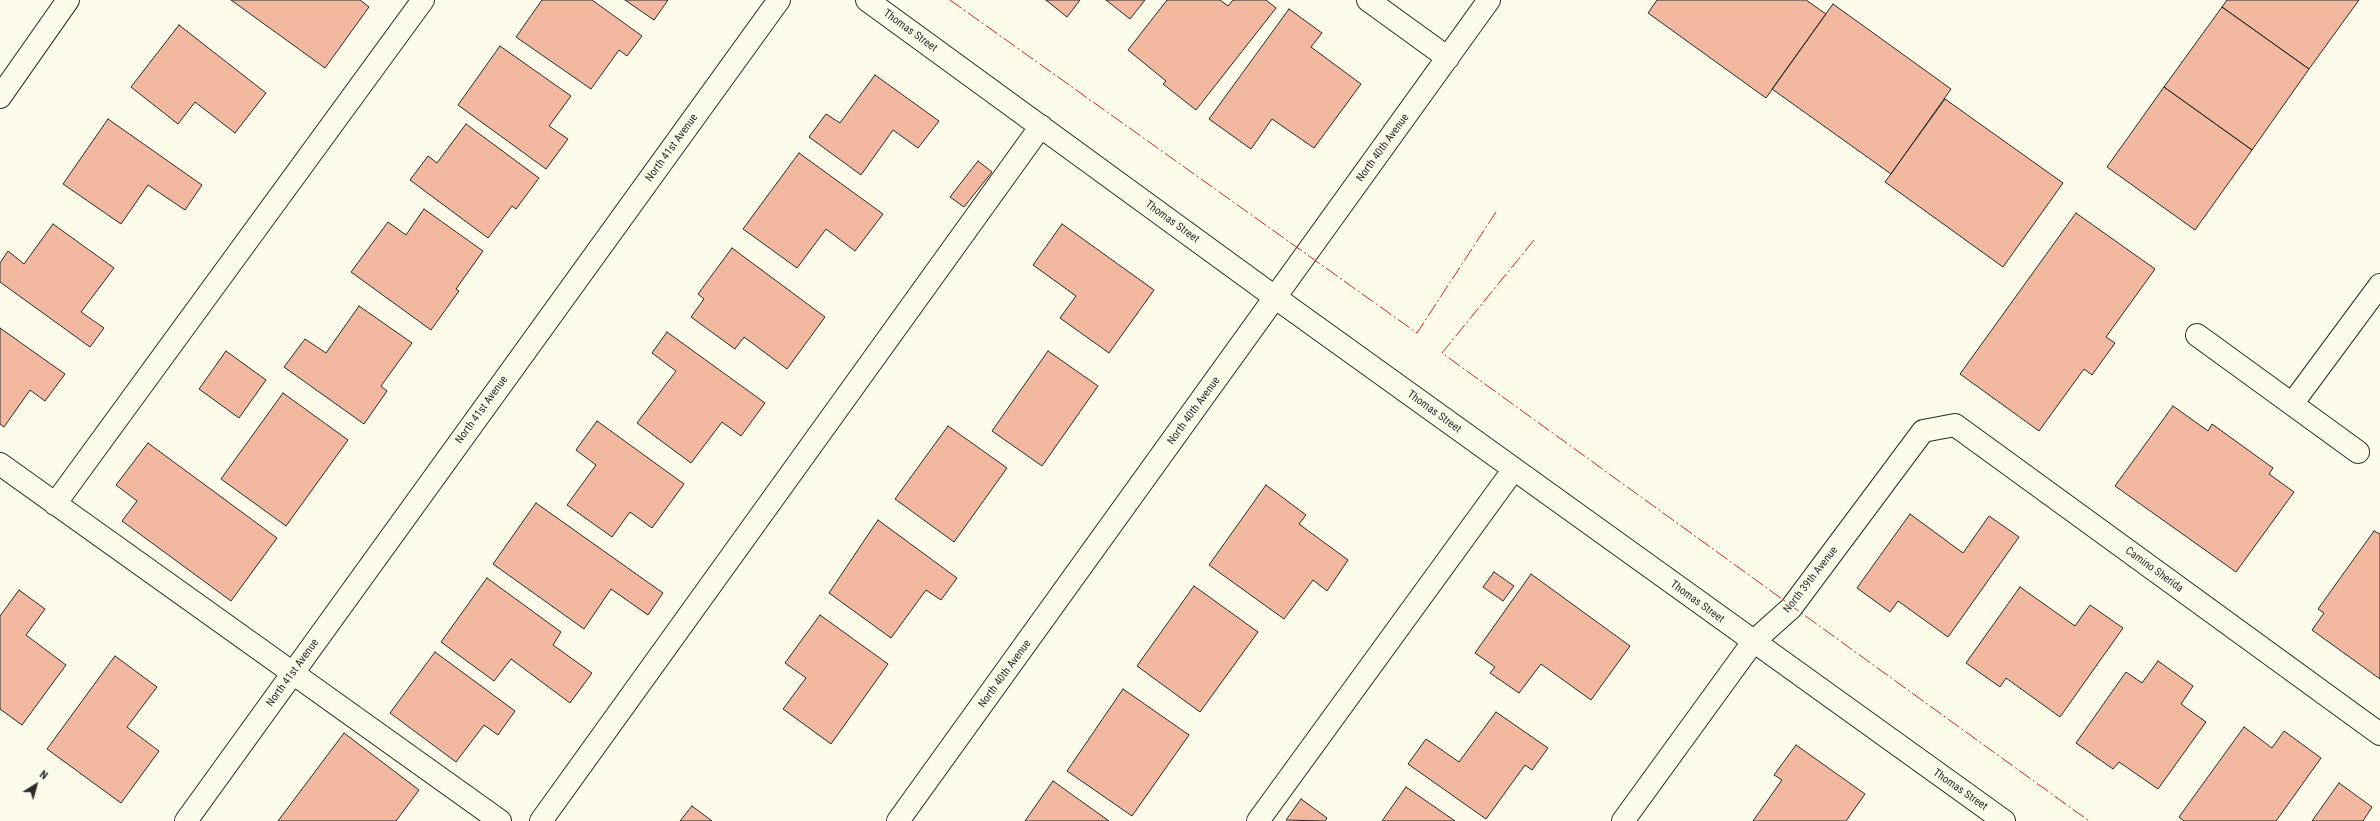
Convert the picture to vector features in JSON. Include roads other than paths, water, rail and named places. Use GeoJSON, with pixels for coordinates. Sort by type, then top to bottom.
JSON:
{"type":"FeatureCollection","features":[{"type":"Feature","properties":{"kind":"street"},"geometry":{"type":"LineString","coordinates":[[0,97],[68,0]]}},
{"type":"Feature","properties":{"kind":"street"},"geometry":{"type":"LineString","coordinates":[[54,504],[423,0]]}},
{"type":"Feature","properties":{"kind":"street","name":"North 41st Avenue"},"geometry":{"type":"LineString","coordinates":[[186,821],[779,0]]}},
{"type":"Feature","properties":{"kind":"street","name":"Thomas Street"},"geometry":{"type":"LineString","coordinates":[[866,0],[1995,818]]}},
{"type":"Feature","properties":{"kind":"street"},"geometry":{"type":"LineString","coordinates":[[1368,0],[1448,58]]}},
{"type":"Feature","properties":{"kind":"street","name":"North 40th Avenue"},"geometry":{"type":"LineString","coordinates":[[898,821],[1490,0]]}},
{"type":"Feature","properties":{"kind":"street"},"geometry":{"type":"LineString","coordinates":[[541,821],[1041,126]]}},
{"type":"Feature","properties":{"kind":"street"},"geometry":{"type":"LineString","coordinates":[[2292,404],[2380,285]]}},
{"type":"Feature","properties":{"kind":"street"},"geometry":{"type":"LineString","coordinates":[[2197,335],[2358,452]]}},
{"type":"Feature","properties":{"kind":"street","name":"Camino Sherida"},"geometry":{"type":"LineString","coordinates":[[1923,431],[1955,425],[2380,734]]}},
{"type":"Feature","properties":{"kind":"street","name":"North 39th Avenue"},"geometry":{"type":"LineString","coordinates":[[1623,821],[1753,642],[1791,608],[1923,431]]}},
{"type":"Feature","properties":{"kind":"street"},"geometry":{"type":"LineString","coordinates":[[0,464],[292,674],[500,821]]}},
{"type":"Feature","properties":{"kind":"street"},"geometry":{"type":"LineString","coordinates":[[1258,821],[1514,469]]}}]}
